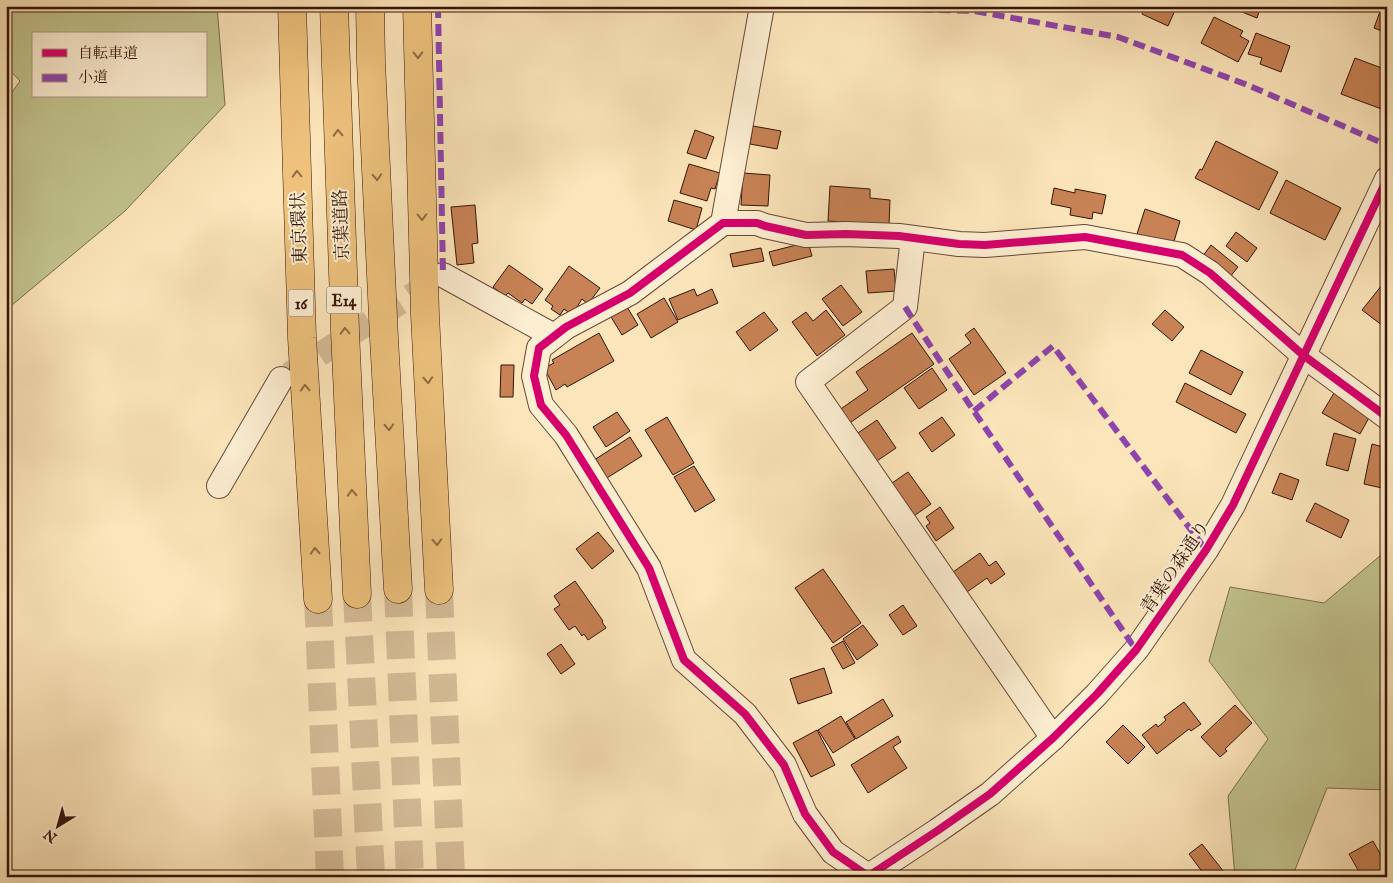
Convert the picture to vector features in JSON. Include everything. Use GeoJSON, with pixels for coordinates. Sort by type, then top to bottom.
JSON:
{"type":"FeatureCollection","features":[{"type":"Feature","properties":{"kind":"highway","name":"東京環状"},"geometry":{"type":"LineString","coordinates":[[292,6],[302,338],[318,599]]}},
{"type":"Feature","properties":{"kind":"highway","name":"京葉道路"},"geometry":{"type":"LineString","coordinates":[[334,6],[345,331],[357,594]]}},
{"type":"Feature","properties":{"kind":"highway","name":"E14"},"geometry":{"type":"LineString","coordinates":[[370,6],[371,62],[398,588]]}},
{"type":"Feature","properties":{"kind":"highway"},"geometry":{"type":"LineString","coordinates":[[417,6],[424,315],[439,590]]}},
{"type":"Feature","properties":{"kind":"street"},"geometry":{"type":"LineString","coordinates":[[723,223],[762,6]]}},
{"type":"Feature","properties":{"kind":"street","name":"青葉の森通り"},"geometry":{"type":"LineString","coordinates":[[867,876],[938,831],[990,794],[1053,738],[1097,694],[1136,650],[1206,550],[1233,505],[1387,179]]}},
{"type":"Feature","properties":{"kind":"street"},"geometry":{"type":"LineString","coordinates":[[867,876],[833,852],[805,814],[784,765],[745,714],[684,660],[649,568],[566,435],[541,405],[534,376],[539,348],[566,327],[630,293],[723,223],[757,223],[806,235],[899,236],[959,244],[985,245],[1085,237],[1182,255],[1210,273],[1304,355],[1387,417]]}},
{"type":"Feature","properties":{"kind":"street"},"geometry":{"type":"LineString","coordinates":[[913,238],[905,307],[808,382],[1053,738]]}},
{"type":"Feature","properties":{"kind":"street"},"geometry":{"type":"LineString","coordinates":[[443,275],[554,336]]}},
{"type":"Feature","properties":{"kind":"street"},"geometry":{"type":"LineString","coordinates":[[219,486],[281,379]]}},
{"type":"Feature","properties":{"kind":"green space"},"geometry":{"type":"Polygon","coordinates":[[[6,6],[217,6],[225,105],[125,211],[6,310],[6,101],[20,81],[6,66],[6,6]]]}},
{"type":"Feature","properties":{"kind":"green space"},"geometry":{"type":"Polygon","coordinates":[[[1387,550],[1387,790],[1327,788],[1293,877],[1235,877],[1228,796],[1268,739],[1209,661],[1230,587],[1324,603],[1387,550]]]}},
{"type":"Feature","properties":{"kind":"building"},"geometry":{"type":"Polygon","coordinates":[[[1145,6],[1177,6],[1168,26],[1142,14],[1145,6]]]}},
{"type":"Feature","properties":{"kind":"building"},"geometry":{"type":"Polygon","coordinates":[[[1238,6],[1261,6],[1257,18],[1237,10],[1238,6]]]}},
{"type":"Feature","properties":{"kind":"building"},"geometry":{"type":"Polygon","coordinates":[[[1291,6],[1309,6],[1307,12],[1291,6]]]}},
{"type":"Feature","properties":{"kind":"building"},"geometry":{"type":"Polygon","coordinates":[[[1382,6],[1387,6],[1387,33],[1374,28],[1382,6]]]}},
{"type":"Feature","properties":{"kind":"building"},"geometry":{"type":"Polygon","coordinates":[[[1214,17],[1243,31],[1240,36],[1249,41],[1238,62],[1201,43],[1214,17]]]}},
{"type":"Feature","properties":{"kind":"building"},"geometry":{"type":"Polygon","coordinates":[[[1256,33],[1290,46],[1281,72],[1260,64],[1262,58],[1248,54],[1256,33]]]}},
{"type":"Feature","properties":{"kind":"building"},"geometry":{"type":"Polygon","coordinates":[[[1355,58],[1387,70],[1387,111],[1341,94],[1355,58]]]}},
{"type":"Feature","properties":{"kind":"building"},"geometry":{"type":"Polygon","coordinates":[[[753,126],[781,131],[777,149],[750,144],[753,126]]]}},
{"type":"Feature","properties":{"kind":"building"},"geometry":{"type":"Polygon","coordinates":[[[695,130],[714,137],[706,159],[687,153],[695,130]]]}},
{"type":"Feature","properties":{"kind":"building"},"geometry":{"type":"Polygon","coordinates":[[[1216,141],[1278,172],[1259,210],[1195,178],[1200,169],[1202,170],[1216,141]]]}},
{"type":"Feature","properties":{"kind":"building"},"geometry":{"type":"Polygon","coordinates":[[[689,164],[720,173],[715,189],[711,188],[707,201],[680,193],[689,164]]]}},
{"type":"Feature","properties":{"kind":"building"},"geometry":{"type":"Polygon","coordinates":[[[743,173],[770,175],[768,206],[741,205],[743,173]]]}},
{"type":"Feature","properties":{"kind":"building"},"geometry":{"type":"Polygon","coordinates":[[[1286,180],[1341,208],[1325,240],[1270,213],[1286,180]]]}},
{"type":"Feature","properties":{"kind":"building"},"geometry":{"type":"Polygon","coordinates":[[[830,186],[870,189],[870,198],[890,200],[889,225],[828,221],[830,186]]]}},
{"type":"Feature","properties":{"kind":"building"},"geometry":{"type":"Polygon","coordinates":[[[1054,188],[1075,193],[1075,189],[1106,195],[1102,214],[1093,212],[1092,219],[1070,215],[1071,208],[1051,204],[1054,188]]]}},
{"type":"Feature","properties":{"kind":"building"},"geometry":{"type":"Polygon","coordinates":[[[674,200],[702,208],[696,230],[668,221],[674,200]]]}},
{"type":"Feature","properties":{"kind":"building"},"geometry":{"type":"Polygon","coordinates":[[[475,205],[478,243],[472,244],[474,263],[457,265],[451,207],[475,205]]]}},
{"type":"Feature","properties":{"kind":"building"},"geometry":{"type":"Polygon","coordinates":[[[1145,209],[1180,221],[1173,245],[1137,234],[1145,209]]]}},
{"type":"Feature","properties":{"kind":"building"},"geometry":{"type":"Polygon","coordinates":[[[1236,232],[1257,248],[1247,262],[1226,246],[1236,232]]]}},
{"type":"Feature","properties":{"kind":"building"},"geometry":{"type":"Polygon","coordinates":[[[808,242],[812,256],[773,266],[769,252],[808,242]]]}},
{"type":"Feature","properties":{"kind":"building"},"geometry":{"type":"Polygon","coordinates":[[[1211,245],[1238,267],[1226,282],[1199,261],[1211,245]]]}},
{"type":"Feature","properties":{"kind":"building"},"geometry":{"type":"Polygon","coordinates":[[[761,248],[764,261],[733,267],[730,254],[761,248]]]}},
{"type":"Feature","properties":{"kind":"building"},"geometry":{"type":"Polygon","coordinates":[[[509,265],[543,289],[532,304],[525,299],[522,303],[508,293],[505,296],[493,287],[509,265]]]}},
{"type":"Feature","properties":{"kind":"building"},"geometry":{"type":"Polygon","coordinates":[[[569,266],[600,288],[588,304],[582,299],[572,315],[564,309],[560,315],[551,309],[553,306],[545,300],[569,266]]]}},
{"type":"Feature","properties":{"kind":"building"},"geometry":{"type":"Polygon","coordinates":[[[894,269],[896,291],[868,293],[866,271],[894,269]]]}},
{"type":"Feature","properties":{"kind":"building"},"geometry":{"type":"Polygon","coordinates":[[[1387,280],[1387,329],[1362,310],[1387,280]]]}},
{"type":"Feature","properties":{"kind":"building"},"geometry":{"type":"Polygon","coordinates":[[[841,285],[862,312],[843,326],[822,299],[841,285]]]}},
{"type":"Feature","properties":{"kind":"building"},"geometry":{"type":"Polygon","coordinates":[[[694,289],[697,296],[712,289],[718,303],[678,320],[669,299],[694,289]]]}},
{"type":"Feature","properties":{"kind":"building"},"geometry":{"type":"Polygon","coordinates":[[[664,298],[678,322],[651,338],[637,314],[664,298]]]}},
{"type":"Feature","properties":{"kind":"building"},"geometry":{"type":"Polygon","coordinates":[[[624,302],[638,325],[622,335],[608,312],[624,302]]]}},
{"type":"Feature","properties":{"kind":"building"},"geometry":{"type":"Polygon","coordinates":[[[826,310],[845,335],[817,356],[792,322],[806,312],[813,321],[826,310]]]}},
{"type":"Feature","properties":{"kind":"building"},"geometry":{"type":"Polygon","coordinates":[[[1165,310],[1184,327],[1172,341],[1152,324],[1165,310]]]}},
{"type":"Feature","properties":{"kind":"building"},"geometry":{"type":"Polygon","coordinates":[[[764,312],[778,330],[750,351],[736,332],[764,312]]]}},
{"type":"Feature","properties":{"kind":"building"},"geometry":{"type":"Polygon","coordinates":[[[974,328],[1006,373],[974,395],[949,359],[971,343],[965,335],[974,328]]]}},
{"type":"Feature","properties":{"kind":"building"},"geometry":{"type":"Polygon","coordinates":[[[599,333],[614,361],[567,387],[565,384],[556,390],[544,368],[554,363],[552,360],[599,333]]]}},
{"type":"Feature","properties":{"kind":"building"},"geometry":{"type":"Polygon","coordinates":[[[912,333],[934,364],[844,427],[835,413],[868,390],[856,372],[912,333]]]}},
{"type":"Feature","properties":{"kind":"building"},"geometry":{"type":"Polygon","coordinates":[[[1201,350],[1243,372],[1231,395],[1189,373],[1201,350]]]}},
{"type":"Feature","properties":{"kind":"building"},"geometry":{"type":"Polygon","coordinates":[[[501,365],[514,365],[513,397],[500,397],[501,365]]]}},
{"type":"Feature","properties":{"kind":"building"},"geometry":{"type":"Polygon","coordinates":[[[932,368],[947,390],[919,409],[904,388],[932,368]]]}},
{"type":"Feature","properties":{"kind":"building"},"geometry":{"type":"Polygon","coordinates":[[[1185,383],[1246,414],[1236,433],[1176,402],[1185,383]]]}},
{"type":"Feature","properties":{"kind":"building"},"geometry":{"type":"Polygon","coordinates":[[[1334,393],[1371,414],[1360,434],[1322,413],[1334,393]]]}},
{"type":"Feature","properties":{"kind":"building"},"geometry":{"type":"Polygon","coordinates":[[[617,412],[630,431],[606,447],[593,427],[617,412]]]}},
{"type":"Feature","properties":{"kind":"building"},"geometry":{"type":"Polygon","coordinates":[[[667,417],[694,463],[673,475],[645,430],[667,417]]]}},
{"type":"Feature","properties":{"kind":"building"},"geometry":{"type":"Polygon","coordinates":[[[942,417],[955,435],[932,452],[919,433],[942,417]]]}},
{"type":"Feature","properties":{"kind":"building"},"geometry":{"type":"Polygon","coordinates":[[[877,420],[896,448],[871,465],[852,437],[877,420]]]}},
{"type":"Feature","properties":{"kind":"building"},"geometry":{"type":"Polygon","coordinates":[[[1334,433],[1356,439],[1348,471],[1326,465],[1334,433]]]}},
{"type":"Feature","properties":{"kind":"building"},"geometry":{"type":"Polygon","coordinates":[[[630,437],[642,456],[602,481],[591,462],[630,437]]]}},
{"type":"Feature","properties":{"kind":"building"},"geometry":{"type":"Polygon","coordinates":[[[1372,444],[1387,448],[1387,467],[1382,488],[1364,484],[1372,444]]]}},
{"type":"Feature","properties":{"kind":"building"},"geometry":{"type":"Polygon","coordinates":[[[694,466],[715,500],[695,512],[674,477],[694,466]]]}},
{"type":"Feature","properties":{"kind":"building"},"geometry":{"type":"Polygon","coordinates":[[[908,472],[931,504],[908,520],[885,488],[908,472]]]}},
{"type":"Feature","properties":{"kind":"building"},"geometry":{"type":"Polygon","coordinates":[[[1280,473],[1299,480],[1292,500],[1272,493],[1280,473]]]}},
{"type":"Feature","properties":{"kind":"building"},"geometry":{"type":"Polygon","coordinates":[[[1315,503],[1349,520],[1341,538],[1306,521],[1315,503]]]}},
{"type":"Feature","properties":{"kind":"building"},"geometry":{"type":"Polygon","coordinates":[[[940,507],[954,528],[936,541],[926,526],[930,523],[926,517],[940,507]]]}},
{"type":"Feature","properties":{"kind":"building"},"geometry":{"type":"Polygon","coordinates":[[[598,532],[614,551],[592,569],[576,549],[598,532]]]}},
{"type":"Feature","properties":{"kind":"building"},"geometry":{"type":"Polygon","coordinates":[[[980,553],[989,566],[996,561],[1005,574],[991,584],[987,578],[967,592],[953,572],[980,553]]]}},
{"type":"Feature","properties":{"kind":"building"},"geometry":{"type":"Polygon","coordinates":[[[823,569],[861,623],[833,643],[795,588],[823,569]]]}},
{"type":"Feature","properties":{"kind":"building"},"geometry":{"type":"Polygon","coordinates":[[[575,581],[606,628],[588,640],[584,634],[582,636],[575,626],[569,630],[554,609],[560,605],[554,596],[575,581]]]}},
{"type":"Feature","properties":{"kind":"building"},"geometry":{"type":"Polygon","coordinates":[[[903,605],[917,626],[903,635],[889,615],[903,605]]]}},
{"type":"Feature","properties":{"kind":"building"},"geometry":{"type":"Polygon","coordinates":[[[863,625],[878,645],[857,660],[843,639],[863,625]]]}},
{"type":"Feature","properties":{"kind":"building"},"geometry":{"type":"Polygon","coordinates":[[[843,641],[855,663],[843,669],[831,648],[843,641]]]}},
{"type":"Feature","properties":{"kind":"building"},"geometry":{"type":"Polygon","coordinates":[[[561,644],[575,664],[561,674],[547,654],[561,644]]]}},
{"type":"Feature","properties":{"kind":"building"},"geometry":{"type":"Polygon","coordinates":[[[824,668],[832,693],[798,704],[790,679],[824,668]]]}},
{"type":"Feature","properties":{"kind":"building"},"geometry":{"type":"Polygon","coordinates":[[[883,699],[893,716],[856,739],[846,722],[883,699]]]}},
{"type":"Feature","properties":{"kind":"building"},"geometry":{"type":"Polygon","coordinates":[[[1184,702],[1201,724],[1191,731],[1189,729],[1157,754],[1142,735],[1156,724],[1158,727],[1166,720],[1164,717],[1184,702]]]}},
{"type":"Feature","properties":{"kind":"building"},"geometry":{"type":"Polygon","coordinates":[[[1235,705],[1252,723],[1225,749],[1227,751],[1220,757],[1201,737],[1235,705]]]}},
{"type":"Feature","properties":{"kind":"building"},"geometry":{"type":"Polygon","coordinates":[[[841,716],[855,739],[833,753],[818,730],[841,716]]]}},
{"type":"Feature","properties":{"kind":"building"},"geometry":{"type":"Polygon","coordinates":[[[1123,725],[1145,747],[1128,764],[1106,742],[1123,725]]]}},
{"type":"Feature","properties":{"kind":"building"},"geometry":{"type":"Polygon","coordinates":[[[817,730],[835,765],[811,777],[793,743],[817,730]]]}},
{"type":"Feature","properties":{"kind":"building"},"geometry":{"type":"Polygon","coordinates":[[[898,736],[901,742],[893,747],[907,768],[868,793],[851,765],[898,736]]]}},
{"type":"Feature","properties":{"kind":"building"},"geometry":{"type":"Polygon","coordinates":[[[1373,841],[1387,866],[1387,877],[1362,877],[1349,854],[1373,841]]]}},
{"type":"Feature","properties":{"kind":"building"},"geometry":{"type":"Polygon","coordinates":[[[1202,844],[1224,872],[1218,877],[1206,877],[1189,854],[1202,844]]]}},
{"type":"Feature","properties":{"kind":"tunnel"},"geometry":{"type":"LineString","coordinates":[[289,374],[437,279]]}},
{"type":"Feature","properties":{"kind":"tunnel"},"geometry":{"type":"LineString","coordinates":[[398,589],[410,877]]}},
{"type":"Feature","properties":{"kind":"tunnel"},"geometry":{"type":"LineString","coordinates":[[439,590],[451,877]]}},
{"type":"Feature","properties":{"kind":"tunnel"},"geometry":{"type":"LineString","coordinates":[[357,594],[371,877]]}},
{"type":"Feature","properties":{"kind":"tunnel"},"geometry":{"type":"LineString","coordinates":[[318,599],[330,877]]}},
{"type":"Feature","properties":{"kind":"marked path"},"geometry":{"type":"LineString","coordinates":[[438,6],[443,275]]}},
{"type":"Feature","properties":{"kind":"marked path"},"geometry":{"type":"LineString","coordinates":[[813,6],[974,11],[1118,37],[1245,84],[1387,145]]}},
{"type":"Feature","properties":{"kind":"marked path"},"geometry":{"type":"LineString","coordinates":[[905,307],[1136,650]]}},
{"type":"Feature","properties":{"kind":"marked path"},"geometry":{"type":"LineString","coordinates":[[974,411],[1053,346],[1206,550]]}},
{"type":"Feature","properties":{"kind":"cycle path"},"geometry":{"type":"LineString","coordinates":[[867,877],[990,794],[1053,738],[1097,694],[1136,650],[1206,550],[1233,505],[1387,179]]}},
{"type":"Feature","properties":{"kind":"cycle path"},"geometry":{"type":"LineString","coordinates":[[868,876],[833,852],[805,814],[784,765],[745,714],[684,660],[649,568],[566,435],[541,405],[534,376],[539,348],[566,327],[630,293],[723,223],[757,223],[806,235],[899,236],[959,244],[985,245],[1085,237],[1182,255],[1210,273],[1303,355],[1387,417]]}}]}
